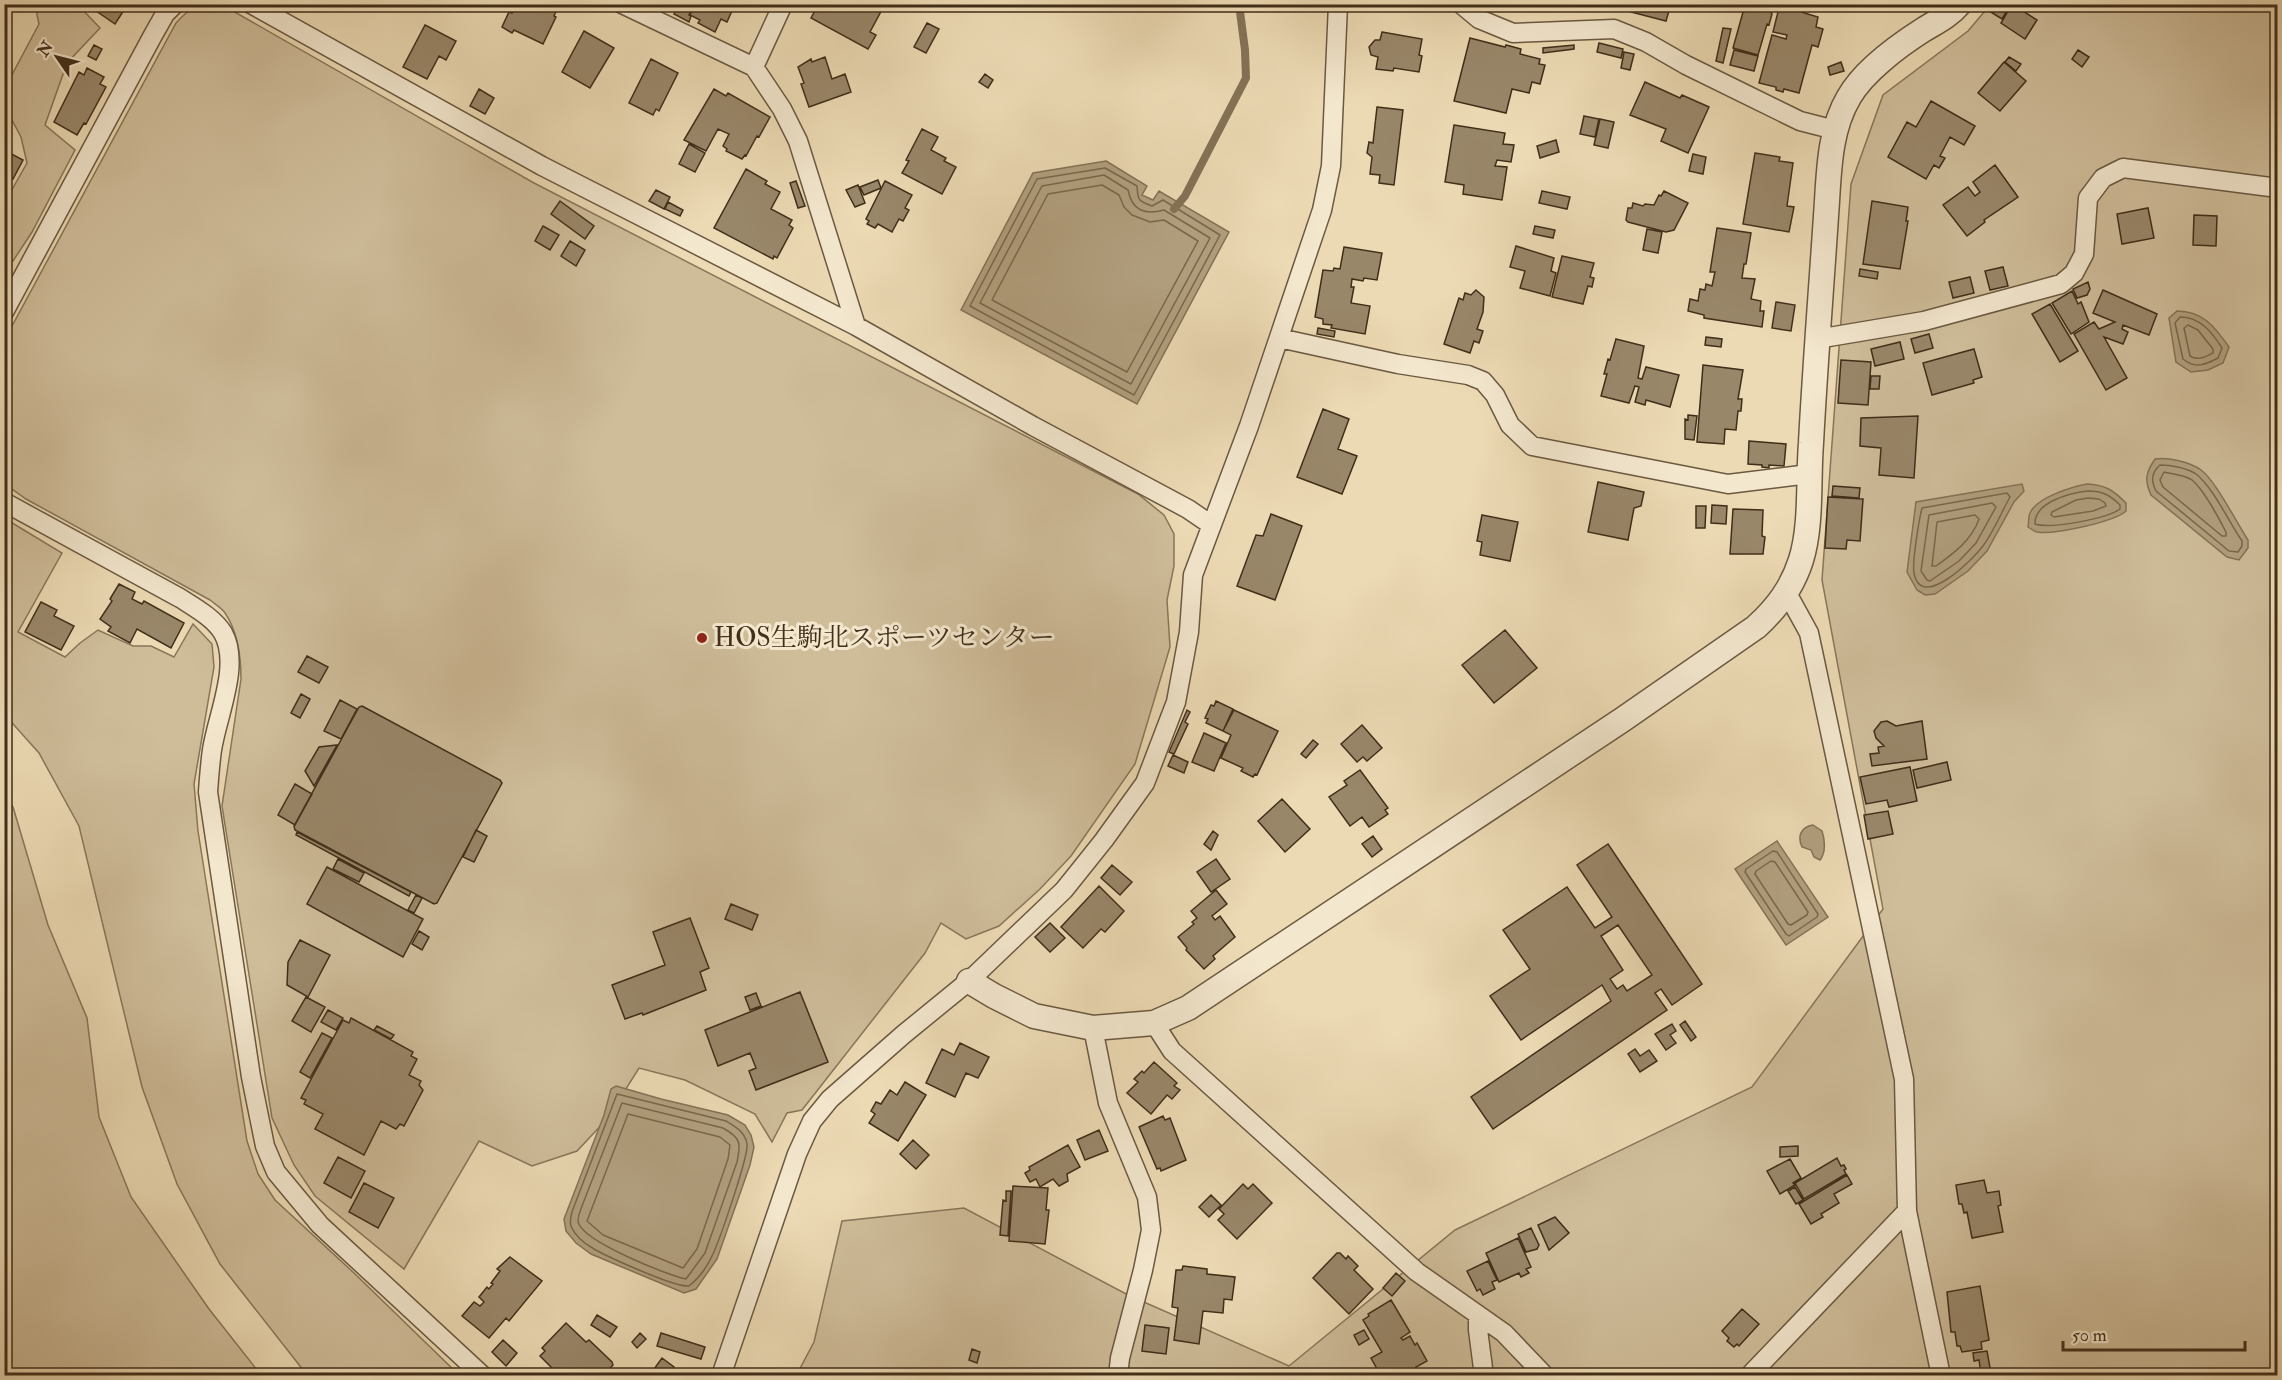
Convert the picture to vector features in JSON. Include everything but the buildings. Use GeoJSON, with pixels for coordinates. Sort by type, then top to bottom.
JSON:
{"type":"FeatureCollection","features":[{"type":"Feature","properties":{"kind":"street"},"geometry":{"type":"LineString","coordinates":[[4,312],[152,37],[165,14],[175,4]]}},
{"type":"Feature","properties":{"kind":"street"},"geometry":{"type":"LineString","coordinates":[[251,4],[542,166],[856,326],[1033,426],[1188,509],[1210,524]]}},
{"type":"Feature","properties":{"kind":"street"},"geometry":{"type":"LineString","coordinates":[[622,4],[754,67],[783,109],[798,141],[856,326]]}},
{"type":"Feature","properties":{"kind":"street"},"geometry":{"type":"LineString","coordinates":[[754,67],[783,4]]}},
{"type":"Feature","properties":{"kind":"street"},"geometry":{"type":"LineString","coordinates":[[721,1376],[797,1154],[812,1121],[830,1099],[969,981],[1064,890],[1104,840],[1144,783],[1176,702],[1189,632],[1193,575],[1280,338],[1322,210],[1331,166],[1338,4]]}},
{"type":"Feature","properties":{"kind":"street"},"geometry":{"type":"LineString","coordinates":[[1461,4],[1479,19],[1513,33],[1614,29],[1646,42],[1686,65],[1800,121],[1835,130]]}},
{"type":"Feature","properties":{"kind":"street"},"geometry":{"type":"LineString","coordinates":[[969,981],[1034,1016],[1093,1028],[1154,1023],[1188,1008],[1622,720],[1756,627],[1775,609],[1787,593],[1801,559],[1808,515],[1817,339],[1830,161],[1835,130],[1849,96],[1879,62],[1921,31],[1952,13],[1959,4]]}},
{"type":"Feature","properties":{"kind":"street"},"geometry":{"type":"LineString","coordinates":[[1817,339],[1924,321],[2061,284],[2073,273],[2084,254],[2088,198],[2103,178],[2123,168],[2277,188]]}},
{"type":"Feature","properties":{"kind":"street"},"geometry":{"type":"LineString","coordinates":[[1280,338],[1398,364],[1468,375],[1483,381],[1496,395],[1510,425],[1532,446],[1728,484],[1809,474]]}},
{"type":"Feature","properties":{"kind":"street"},"geometry":{"type":"LineString","coordinates":[[4,502],[180,597],[205,615],[222,632],[229,650],[230,671],[212,750],[208,792],[251,1077],[266,1146],[276,1172],[320,1225],[483,1376]]}},
{"type":"Feature","properties":{"kind":"street"},"geometry":{"type":"LineString","coordinates":[[1787,593],[1809,633],[1904,1079],[1907,1211],[1941,1376]]}},
{"type":"Feature","properties":{"kind":"street"},"geometry":{"type":"LineString","coordinates":[[1154,1023],[1172,1051],[1399,1256],[1417,1272],[1504,1333],[1545,1376]]}},
{"type":"Feature","properties":{"kind":"street"},"geometry":{"type":"LineString","coordinates":[[1093,1028],[1108,1103],[1147,1197],[1151,1230],[1143,1270],[1130,1313],[1118,1376]]}},
{"type":"Feature","properties":{"kind":"street"},"geometry":{"type":"LineString","coordinates":[[1749,1376],[1907,1211]]}},
{"type":"Feature","properties":{"kind":"street"},"geometry":{"type":"LineString","coordinates":[[1478,1315],[1484,1376]]}},
{"type":"Feature","properties":{"kind":"shaded area"},"geometry":{"type":"Polygon","coordinates":[[[35,5],[78,5],[100,28],[67,63],[45,125],[75,150],[32,232],[13,261],[5,260],[5,202],[27,163],[21,137],[5,107],[5,88],[39,24],[35,5]]]}},
{"type":"Feature","properties":{"kind":"shaded area","name":"HOS生駒北スポーツセンター"},"geometry":{"type":"Polygon","coordinates":[[[217,5],[226,7],[534,183],[1138,494],[1164,515],[1174,534],[1174,566],[1167,600],[1170,647],[1135,764],[1071,856],[1040,889],[999,926],[966,939],[941,923],[925,953],[802,1110],[787,1113],[772,1142],[755,1114],[685,1080],[639,1068],[607,1119],[577,1151],[532,1166],[479,1141],[404,1269],[315,1196],[294,1165],[272,1118],[222,806],[241,679],[238,645],[229,620],[222,609],[210,600],[26,499],[5,484],[5,339],[176,23],[194,8],[217,5]]]}},
{"type":"Feature","properties":{"kind":"shaded area"},"geometry":{"type":"Polygon","coordinates":[[[1990,5],[2277,5],[2277,1375],[796,1376],[814,1342],[842,1221],[964,1208],[1128,1295],[1289,1366],[1455,1230],[1752,1087],[1883,909],[1822,580],[1851,184],[1883,95],[1968,31],[1990,5]]]}},
{"type":"Feature","properties":{"kind":"shaded area"},"geometry":{"type":"Polygon","coordinates":[[[4,518],[62,553],[18,632],[65,657],[98,630],[133,646],[151,646],[174,657],[193,624],[212,644],[214,667],[194,784],[198,831],[247,1141],[258,1174],[275,1200],[459,1375],[307,1375],[220,1264],[177,1184],[142,1087],[79,826],[39,753],[5,715],[4,518]]]}},
{"type":"Feature","properties":{"kind":"shaded area"},"geometry":{"type":"Polygon","coordinates":[[[4,797],[13,807],[48,925],[87,1018],[99,1117],[131,1197],[209,1309],[261,1375],[5,1375],[4,797]]]}},
{"type":"Feature","properties":{"kind":"water"},"geometry":{"type":"Polygon","coordinates":[[[1106,161],[1147,186],[1142,195],[1153,200],[1159,191],[1229,232],[1137,404],[961,310],[1033,173],[1106,161]]]}},
{"type":"Feature","properties":{"kind":"water"},"geometry":{"type":"Polygon","coordinates":[[[2177,311],[2201,317],[2219,333],[2229,347],[2223,363],[2208,370],[2191,372],[2176,362],[2169,318],[2177,311]]]}},
{"type":"Feature","properties":{"kind":"water"},"geometry":{"type":"Polygon","coordinates":[[[2155,459],[2185,462],[2207,475],[2248,540],[2248,548],[2239,560],[2227,557],[2151,495],[2147,485],[2147,476],[2155,459]]]}},
{"type":"Feature","properties":{"kind":"water"},"geometry":{"type":"Polygon","coordinates":[[[2022,484],[2024,491],[2014,502],[1987,551],[1968,571],[1935,594],[1925,595],[1917,590],[1907,572],[1916,502],[2022,484]]]}},
{"type":"Feature","properties":{"kind":"water"},"geometry":{"type":"Polygon","coordinates":[[[2087,484],[2104,487],[2113,492],[2126,503],[2126,511],[2097,523],[2069,530],[2037,532],[2028,527],[2030,513],[2040,502],[2064,490],[2087,484]]]}},
{"type":"Feature","properties":{"kind":"water"},"geometry":{"type":"Polygon","coordinates":[[[1813,825],[1822,831],[1824,838],[1824,850],[1820,860],[1814,857],[1811,850],[1802,847],[1801,843],[1800,836],[1803,830],[1813,825]]]}},
{"type":"Feature","properties":{"kind":"water"},"geometry":{"type":"Polygon","coordinates":[[[1777,841],[1828,917],[1786,945],[1735,869],[1777,841]]]}},
{"type":"Feature","properties":{"kind":"water"},"geometry":{"type":"Polygon","coordinates":[[[616,1086],[728,1115],[745,1125],[751,1135],[754,1147],[750,1165],[717,1259],[696,1289],[684,1293],[591,1254],[576,1243],[566,1231],[564,1219],[604,1115],[611,1089],[616,1086]]]}},
{"type":"Feature","properties":{"kind":"waterway"},"geometry":{"type":"LineString","coordinates":[[1174,209],[1185,196],[1246,78],[1239,4]]}},
{"type":"Feature","properties":{"kind":"place","name":"HOS生駒北スポーツセンター"},"geometry":{"type":"Point","coordinates":[702,638]}}]}
